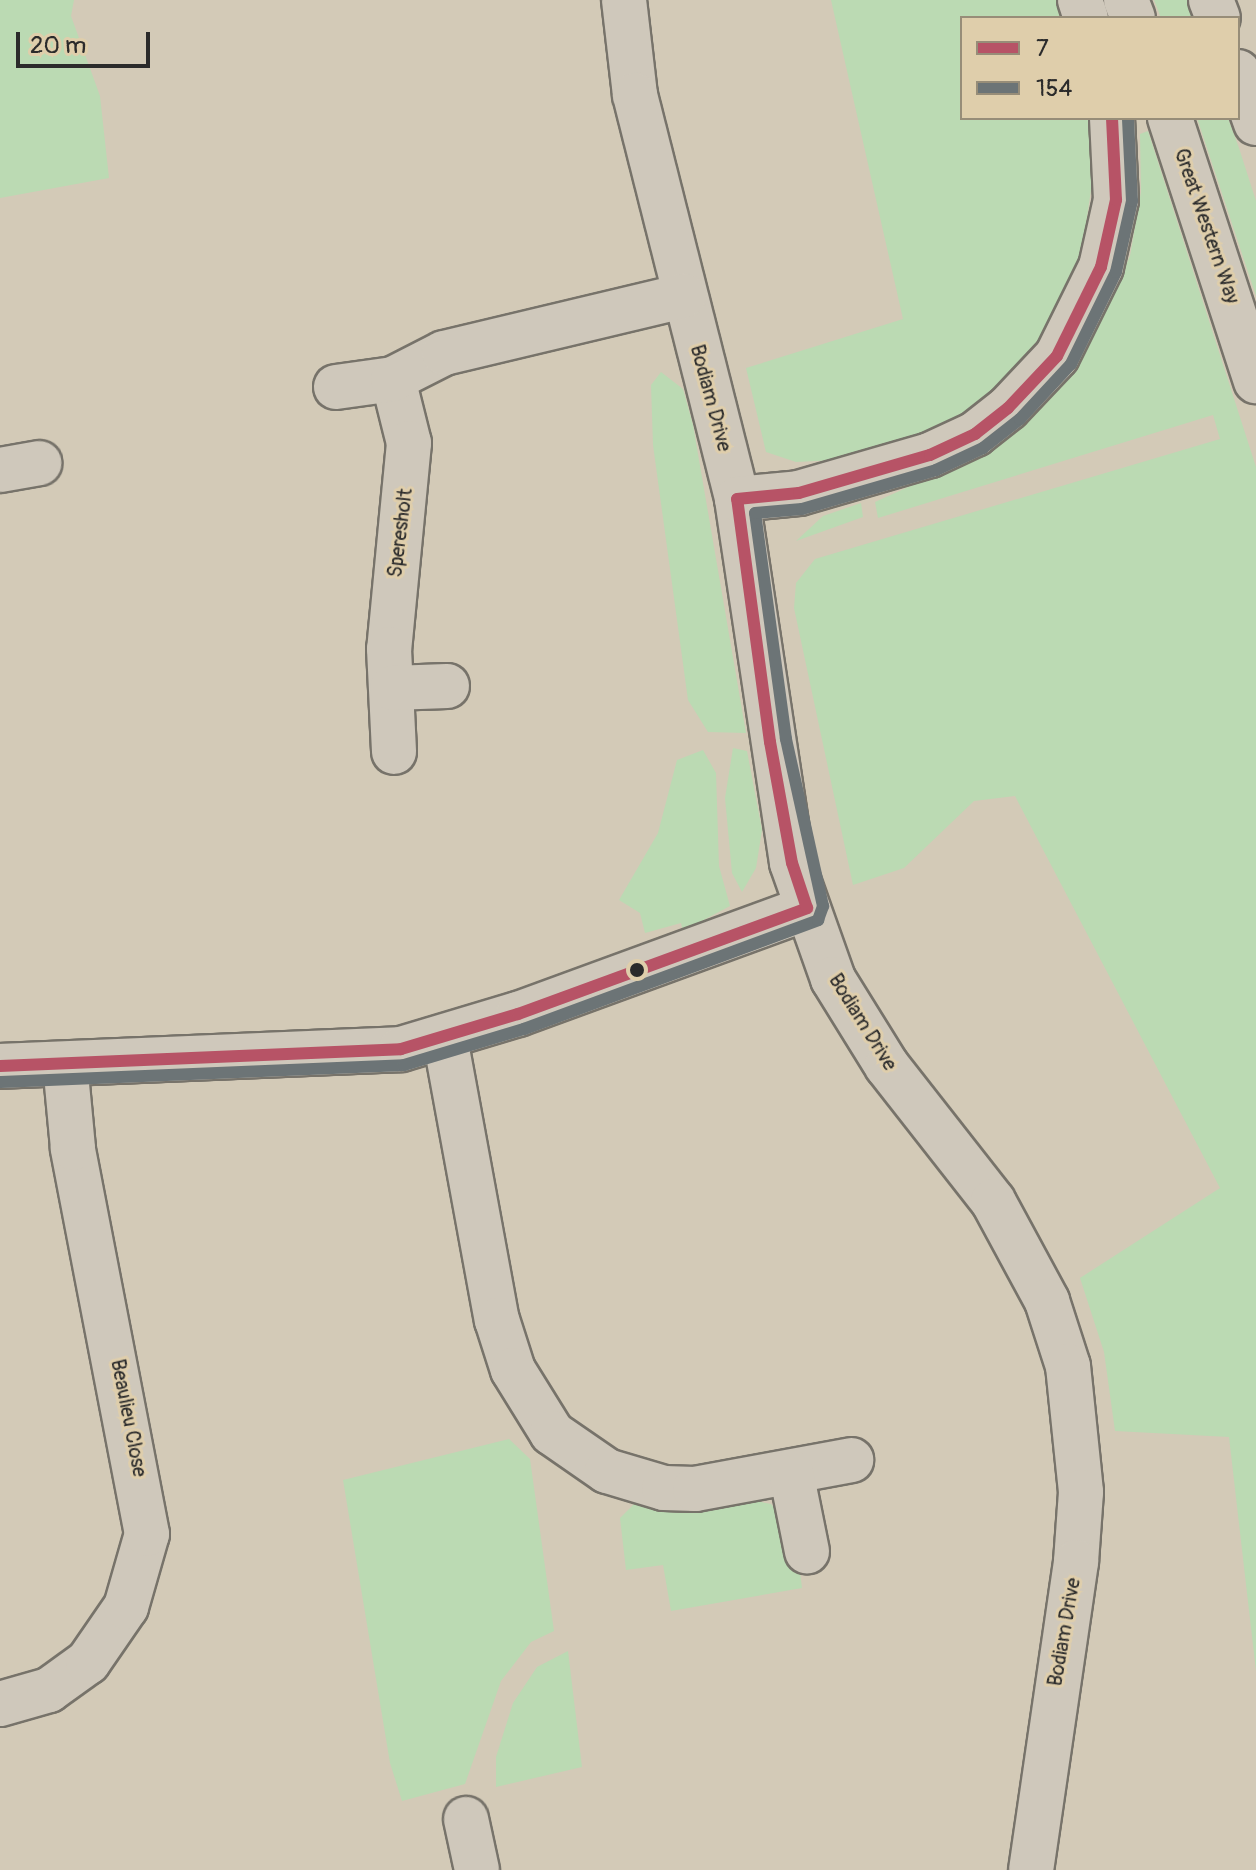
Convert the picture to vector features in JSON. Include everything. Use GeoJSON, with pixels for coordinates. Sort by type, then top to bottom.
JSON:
{"type":"FeatureCollection","features":[{"type":"Feature","properties":{"kind":"street","name":"Bodiam Drive"},"geometry":{"type":"LineString","coordinates":[[624,0],[635,95],[737,499],[770,742],[807,908],[833,979],[861,1027],[974,1174],[1021,1248],[1068,1366],[1081,1492],[1076,1562],[1031,1870]]}},
{"type":"Feature","properties":{"kind":"street"},"geometry":{"type":"LineString","coordinates":[[1240,78],[1256,123]]}},
{"type":"Feature","properties":{"kind":"street"},"geometry":{"type":"LineString","coordinates":[[737,499],[799,493],[930,455],[975,434],[1018,398],[1075,329],[1101,267],[1116,200],[1112,120]]}},
{"type":"Feature","properties":{"kind":"street","name":"Great Western Way"},"geometry":{"type":"LineString","coordinates":[[1171,120],[1256,381]]}},
{"type":"Feature","properties":{"kind":"street"},"geometry":{"type":"LineString","coordinates":[[336,387],[393,379],[444,353],[684,296]]}},
{"type":"Feature","properties":{"kind":"street","name":"Speresholt"},"geometry":{"type":"LineString","coordinates":[[393,379],[409,443],[391,610],[394,752]]}},
{"type":"Feature","properties":{"kind":"street"},"geometry":{"type":"LineString","coordinates":[[392,688],[447,686]]}},
{"type":"Feature","properties":{"kind":"street"},"geometry":{"type":"LineString","coordinates":[[0,1066],[352,1054],[445,1038],[807,908]]}},
{"type":"Feature","properties":{"kind":"street"},"geometry":{"type":"LineString","coordinates":[[445,1038],[497,1320],[513,1370],[552,1433],[607,1471],[664,1488],[791,1472],[851,1460]]}},
{"type":"Feature","properties":{"kind":"street","name":"Beaulieu Close"},"geometry":{"type":"LineString","coordinates":[[0,1704],[62,1683],[109,1637],[132,1590],[147,1534],[73,1148],[65,1064]]}},
{"type":"Feature","properties":{"kind":"street"},"geometry":{"type":"LineString","coordinates":[[791,1472],[807,1551]]}},
{"type":"Feature","properties":{"kind":"street"},"geometry":{"type":"LineString","coordinates":[[466,1819],[477,1870]]}},
{"type":"Feature","properties":{"kind":"green space"},"geometry":{"type":"Polygon","coordinates":[[[0,0],[74,0],[71,16],[100,96],[109,178],[0,198],[0,0]]]}},
{"type":"Feature","properties":{"kind":"green space"},"geometry":{"type":"Polygon","coordinates":[[[831,0],[1058,0],[1063,16],[960,16],[960,120],[1091,120],[1094,169],[1082,252],[1037,351],[975,410],[943,430],[857,459],[796,462],[766,452],[746,368],[903,319],[831,0]]]}},
{"type":"Feature","properties":{"kind":"green space"},"geometry":{"type":"Polygon","coordinates":[[[1154,0],[1187,0],[1193,16],[1160,16],[1154,0]]]}},
{"type":"Feature","properties":{"kind":"green space"},"geometry":{"type":"Polygon","coordinates":[[[1198,120],[1229,120],[1239,148],[1256,201],[1256,296],[1198,120]]]}},
{"type":"Feature","properties":{"kind":"green space"},"geometry":{"type":"Polygon","coordinates":[[[1148,131],[1256,467],[1256,1671],[1229,1437],[1115,1431],[1104,1352],[1080,1278],[1220,1188],[1015,796],[974,801],[904,868],[853,885],[794,608],[796,583],[815,559],[1220,439],[1213,415],[878,518],[875,502],[997,447],[1082,359],[1130,256],[1141,192],[1140,134],[1148,131]]]}},
{"type":"Feature","properties":{"kind":"green space"},"geometry":{"type":"Polygon","coordinates":[[[661,372],[683,389],[693,425],[746,733],[708,732],[688,700],[653,445],[651,385],[661,372]]]}},
{"type":"Feature","properties":{"kind":"green space"},"geometry":{"type":"Polygon","coordinates":[[[861,503],[863,517],[796,541],[823,516],[861,503]]]}},
{"type":"Feature","properties":{"kind":"green space"},"geometry":{"type":"Polygon","coordinates":[[[733,748],[747,751],[762,830],[756,868],[742,892],[732,873],[725,798],[733,748]]]}},
{"type":"Feature","properties":{"kind":"green space"},"geometry":{"type":"Polygon","coordinates":[[[703,750],[716,773],[719,866],[730,906],[683,931],[681,923],[645,933],[640,913],[619,900],[658,833],[677,760],[703,750]]]}},
{"type":"Feature","properties":{"kind":"green space"},"geometry":{"type":"Polygon","coordinates":[[[509,1439],[530,1459],[554,1631],[531,1642],[501,1681],[465,1784],[402,1801],[390,1763],[343,1480],[509,1439]]]}},
{"type":"Feature","properties":{"kind":"green space"},"geometry":{"type":"Polygon","coordinates":[[[746,1499],[771,1504],[795,1531],[802,1588],[671,1611],[663,1565],[626,1570],[620,1518],[635,1503],[674,1509],[746,1499]]]}},
{"type":"Feature","properties":{"kind":"green space"},"geometry":{"type":"Polygon","coordinates":[[[568,1651],[582,1767],[496,1787],[496,1757],[513,1703],[537,1667],[568,1651]]]}},
{"type":"Feature","properties":{"kind":"transit line","name":"7"},"geometry":{"type":"LineString","coordinates":[[0,1066],[401,1049],[518,1014],[807,908],[792,863],[770,742],[737,499],[799,493],[930,455],[975,434],[1008,408],[1057,356],[1101,267],[1116,200],[1112,120]]}},
{"type":"Feature","properties":{"kind":"transit line","name":"154"},"geometry":{"type":"LineString","coordinates":[[1,1082],[404,1065],[524,1029],[818,920],[823,906],[786,739],[755,513],[802,509],[936,470],[983,448],[1020,419],[1071,364],[1116,272],[1132,201],[1128,120]]}}]}
